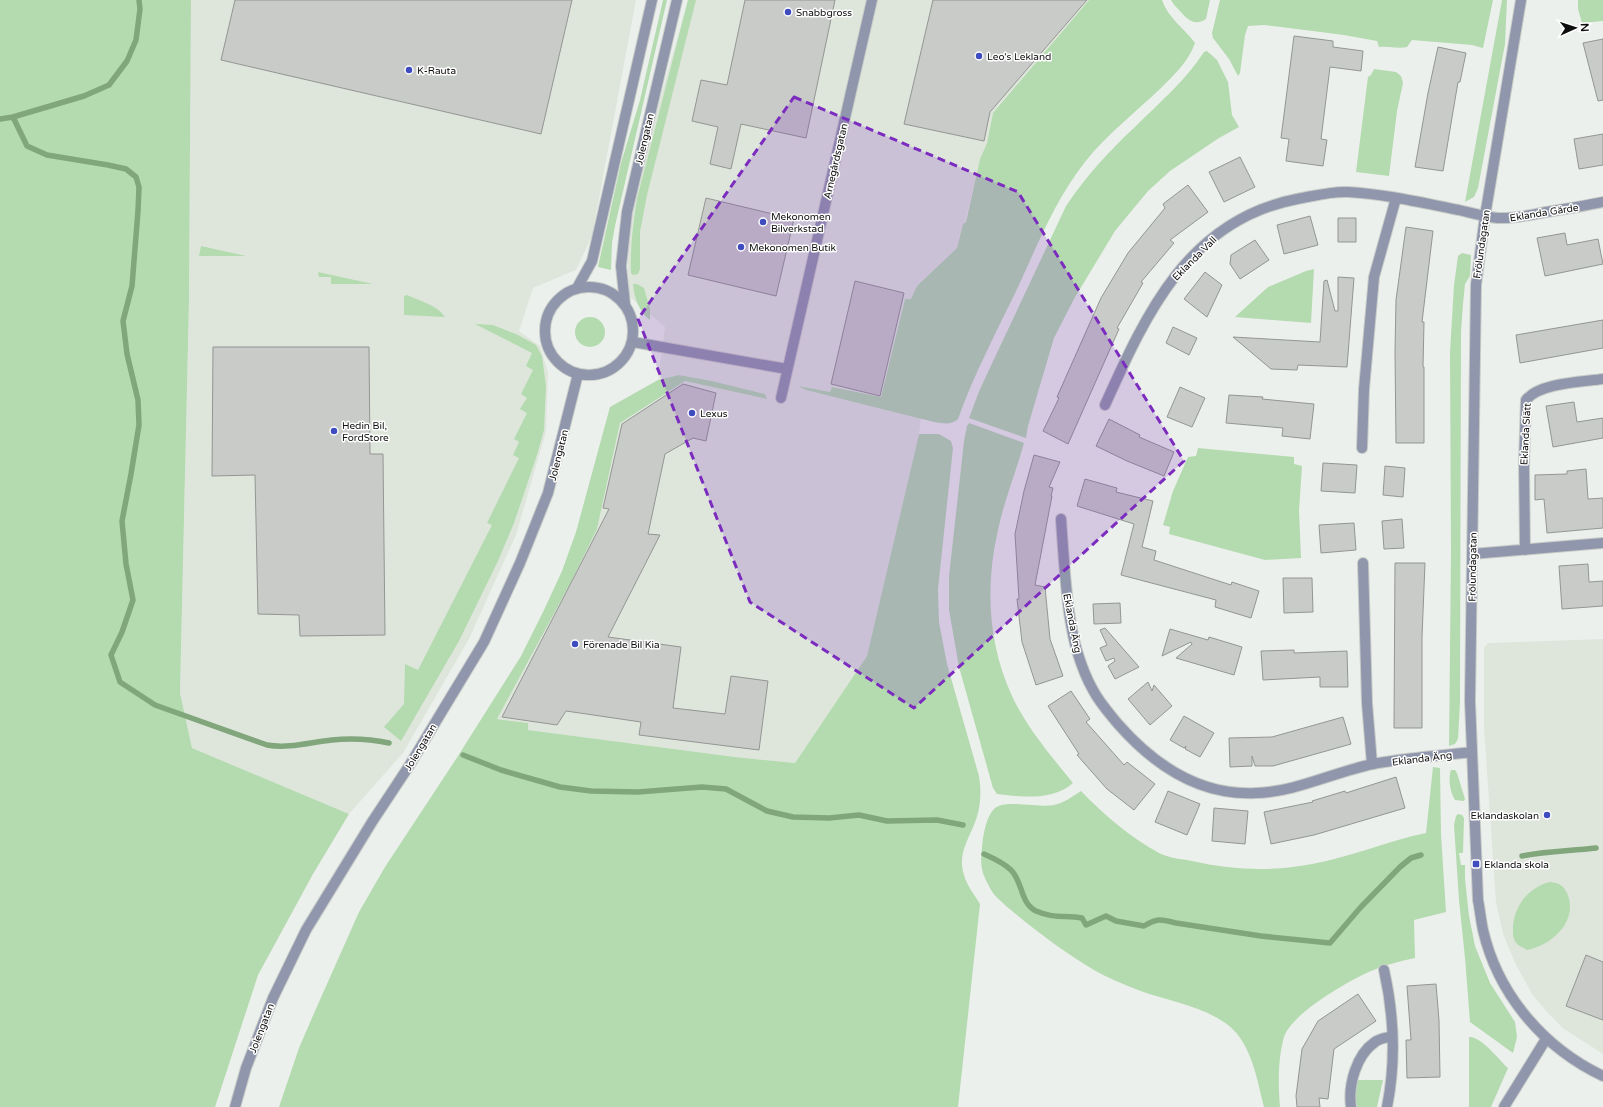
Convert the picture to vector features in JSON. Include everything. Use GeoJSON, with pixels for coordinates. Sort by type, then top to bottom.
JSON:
{"type":"FeatureCollection","features":[{"type":"Feature","properties":{"kind":"street"},"geometry":{"type":"LineString","coordinates":[[577,288],[592,261],[652,0]]}},
{"type":"Feature","properties":{"kind":"street","name":"Jolengatan"},"geometry":{"type":"LineString","coordinates":[[625,304],[621,266],[626,212],[677,0]]}},
{"type":"Feature","properties":{"kind":"street","name":"Arnegårdsgatan"},"geometry":{"type":"LineString","coordinates":[[781,398],[872,0]]}},
{"type":"Feature","properties":{"kind":"street","name":"Frölundagatan"},"geometry":{"type":"LineString","coordinates":[[1521,0],[1485,216],[1476,285],[1470,701],[1478,900],[1483,931],[1491,956],[1513,999],[1523,1014],[1546,1039],[1587,1068],[1603,1076]]}},
{"type":"Feature","properties":{"kind":"street","name":"Eklanda Vall"},"geometry":{"type":"LineString","coordinates":[[1105,405],[1152,309],[1164,290],[1189,260],[1206,243],[1222,230],[1258,210],[1281,202],[1324,194],[1347,192],[1396,198],[1485,216]]}},
{"type":"Feature","properties":{"kind":"street"},"geometry":{"type":"LineString","coordinates":[[1362,448],[1364,389],[1374,277],[1396,198]]}},
{"type":"Feature","properties":{"kind":"street","name":"Eklanda Gärde"},"geometry":{"type":"LineString","coordinates":[[1485,216],[1496,218],[1514,218],[1603,202]]}},
{"type":"Feature","properties":{"kind":"street"},"geometry":{"type":"LineString","coordinates":[[595,287],[604,289],[615,295],[625,304],[633,322],[633,342],[625,358],[612,370],[595,375],[578,374],[570,371],[556,361],[548,346],[545,330],[549,314],[557,300],[577,288],[595,287]]}},
{"type":"Feature","properties":{"kind":"street"},"geometry":{"type":"LineString","coordinates":[[633,342],[787,369]]}},
{"type":"Feature","properties":{"kind":"street","name":"Jolengatan"},"geometry":{"type":"LineString","coordinates":[[235,1107],[246,1068],[273,998],[306,930],[372,822],[409,766],[484,642],[520,563],[548,493],[578,374]]}},
{"type":"Feature","properties":{"kind":"street","name":"Eklanda Slätt"},"geometry":{"type":"LineString","coordinates":[[1525,550],[1524,462],[1526,400],[1530,395],[1548,387],[1603,379]]}},
{"type":"Feature","properties":{"kind":"street","name":"Eklanda Äng"},"geometry":{"type":"LineString","coordinates":[[1061,519],[1066,587],[1072,632],[1076,650],[1085,673],[1093,690],[1105,709],[1132,739],[1162,765],[1177,774],[1211,788],[1228,792],[1256,793],[1283,789],[1372,764],[1472,752]]}},
{"type":"Feature","properties":{"kind":"street"},"geometry":{"type":"LineString","coordinates":[[1472,554],[1603,543]]}},
{"type":"Feature","properties":{"kind":"street"},"geometry":{"type":"LineString","coordinates":[[1363,563],[1367,703],[1372,764]]}},
{"type":"Feature","properties":{"kind":"street"},"geometry":{"type":"LineString","coordinates":[[1384,970],[1392,1012],[1392,1077],[1387,1107]]}},
{"type":"Feature","properties":{"kind":"street"},"geometry":{"type":"LineString","coordinates":[[1351,1107],[1350,1100],[1352,1084],[1361,1057],[1375,1042],[1382,1038],[1392,1036]]}},
{"type":"Feature","properties":{"kind":"street"},"geometry":{"type":"LineString","coordinates":[[1504,1107],[1546,1039]]}},
{"type":"Feature","properties":{"kind":"highlighted area"},"geometry":{"type":"Polygon","coordinates":[[[794,97],[1018,192],[1184,461],[914,708],[750,602],[638,319],[794,97]]]}},
{"type":"Feature","properties":{"kind":"shaded area"},"geometry":{"type":"Polygon","coordinates":[[[191,0],[636,0],[592,236],[576,270],[533,288],[519,331],[540,346],[548,372],[546,432],[516,535],[469,639],[403,753],[349,814],[192,748],[180,693],[189,300],[191,0]]]}},
{"type":"Feature","properties":{"kind":"shaded area"},"geometry":{"type":"Polygon","coordinates":[[[688,0],[1089,0],[993,113],[987,143],[980,159],[965,222],[963,224],[957,248],[917,286],[911,300],[905,299],[881,397],[832,387],[830,392],[799,387],[921,418],[919,434],[867,656],[795,763],[735,757],[528,730],[528,723],[497,719],[571,582],[597,529],[620,423],[685,381],[767,399],[765,394],[712,381],[679,375],[658,380],[665,327],[629,296],[627,239],[640,170],[688,0]]]}},
{"type":"Feature","properties":{"kind":"shaded area","name":"Eklandaskolan"},"geometry":{"type":"Polygon","coordinates":[[[1603,639],[1603,1054],[1564,1029],[1532,994],[1515,963],[1503,934],[1496,902],[1484,728],[1484,648],[1488,643],[1603,639]]]}},
{"type":"Feature","properties":{"kind":"green space"},"geometry":{"type":"Polygon","coordinates":[[[0,0],[191,0],[189,300],[180,693],[192,748],[349,814],[313,874],[258,975],[215,1107],[0,1107],[0,0]]]}},
{"type":"Feature","properties":{"kind":"green space"},"geometry":{"type":"Polygon","coordinates":[[[663,0],[667,0],[615,226],[612,243],[611,270],[598,267],[621,163],[640,100],[663,0]]]}},
{"type":"Feature","properties":{"kind":"green space"},"geometry":{"type":"Polygon","coordinates":[[[688,0],[696,0],[647,195],[640,232],[640,269],[638,274],[633,275],[631,273],[631,245],[637,199],[688,0]]]}},
{"type":"Feature","properties":{"kind":"green space"},"geometry":{"type":"Polygon","coordinates":[[[1089,0],[1162,0],[1172,18],[1195,43],[1189,56],[1176,73],[1093,152],[1074,177],[1048,223],[986,353],[958,419],[952,423],[934,422],[806,390],[798,386],[830,392],[832,387],[881,397],[905,299],[911,299],[917,286],[957,248],[963,224],[966,222],[980,159],[987,143],[993,113],[1089,0]]]}},
{"type":"Feature","properties":{"kind":"green space"},"geometry":{"type":"Polygon","coordinates":[[[1171,0],[1210,0],[1206,19],[1198,22],[1191,21],[1171,0]]]}},
{"type":"Feature","properties":{"kind":"green space"},"geometry":{"type":"Polygon","coordinates":[[[1220,0],[1493,0],[1483,48],[1472,45],[1412,40],[1407,47],[1379,47],[1377,41],[1344,35],[1264,25],[1248,26],[1245,35],[1240,73],[1238,76],[1229,59],[1213,38],[1212,33],[1220,0]]]}},
{"type":"Feature","properties":{"kind":"green space"},"geometry":{"type":"Polygon","coordinates":[[[1502,0],[1507,0],[1505,44],[1478,188],[1474,197],[1465,202],[1502,0]]]}},
{"type":"Feature","properties":{"kind":"green space"},"geometry":{"type":"Polygon","coordinates":[[[1578,0],[1603,0],[1603,21],[1582,23],[1578,9],[1578,0]]]}},
{"type":"Feature","properties":{"kind":"green space"},"geometry":{"type":"Polygon","coordinates":[[[1207,51],[1217,60],[1228,82],[1232,115],[1239,127],[1219,138],[1170,171],[1148,191],[1115,231],[1074,299],[1054,338],[1028,426],[1026,438],[969,418],[980,389],[1066,206],[1082,184],[1117,144],[1172,91],[1204,52],[1207,51]]]}},
{"type":"Feature","properties":{"kind":"green space"},"geometry":{"type":"Polygon","coordinates":[[[1374,69],[1396,72],[1401,76],[1403,83],[1397,111],[1389,176],[1356,172],[1368,77],[1374,69]]]}},
{"type":"Feature","properties":{"kind":"green space"},"geometry":{"type":"Polygon","coordinates":[[[201,246],[246,256],[199,256],[201,246]]]}},
{"type":"Feature","properties":{"kind":"green space"},"geometry":{"type":"Polygon","coordinates":[[[1462,253],[1471,255],[1470,276],[1465,284],[1461,332],[1460,702],[1458,739],[1455,744],[1449,746],[1451,552],[1450,352],[1454,285],[1458,256],[1462,253]]]}},
{"type":"Feature","properties":{"kind":"green space"},"geometry":{"type":"Polygon","coordinates":[[[1314,269],[1311,323],[1235,317],[1268,287],[1314,269]]]}},
{"type":"Feature","properties":{"kind":"green space"},"geometry":{"type":"Polygon","coordinates":[[[318,272],[373,284],[331,284],[331,277],[319,277],[318,272]]]}},
{"type":"Feature","properties":{"kind":"green space"},"geometry":{"type":"Polygon","coordinates":[[[633,284],[637,284],[644,288],[650,309],[650,320],[643,313],[638,304],[633,284]]]}},
{"type":"Feature","properties":{"kind":"green space"},"geometry":{"type":"Polygon","coordinates":[[[407,295],[433,306],[445,317],[404,315],[404,296],[407,295]]]}},
{"type":"Feature","properties":{"kind":"green space"},"geometry":{"type":"Polygon","coordinates":[[[590,317],[596,318],[604,326],[604,338],[596,346],[590,347],[584,346],[576,338],[575,332],[576,326],[584,318],[590,317]]]}},
{"type":"Feature","properties":{"kind":"green space"},"geometry":{"type":"Polygon","coordinates":[[[475,324],[493,325],[518,335],[536,345],[542,356],[546,386],[544,430],[514,523],[498,561],[459,641],[401,741],[384,727],[404,704],[405,664],[418,670],[492,525],[487,523],[519,458],[513,455],[519,442],[514,439],[527,413],[520,409],[527,398],[521,394],[533,370],[526,366],[532,353],[475,324]]]}},
{"type":"Feature","properties":{"kind":"green space"},"geometry":{"type":"Polygon","coordinates":[[[679,375],[712,381],[765,394],[767,399],[685,381],[620,423],[597,529],[571,582],[497,719],[528,723],[528,730],[735,757],[795,763],[867,656],[919,434],[939,434],[951,441],[953,448],[938,589],[939,622],[947,664],[979,776],[980,790],[980,804],[976,821],[966,843],[962,858],[965,879],[980,904],[958,1107],[279,1107],[299,1048],[359,912],[385,867],[458,756],[521,656],[544,610],[562,571],[576,532],[610,407],[658,380],[679,375]]]}},
{"type":"Feature","properties":{"kind":"green space"},"geometry":{"type":"Polygon","coordinates":[[[969,423],[1024,443],[1003,508],[998,530],[991,572],[991,614],[998,656],[1012,696],[1032,730],[1073,783],[1056,793],[1027,797],[997,794],[993,788],[959,667],[949,610],[949,576],[964,441],[969,423]]]}},
{"type":"Feature","properties":{"kind":"green space"},"geometry":{"type":"Polygon","coordinates":[[[1198,448],[1294,457],[1294,464],[1302,466],[1299,511],[1301,558],[1265,560],[1169,534],[1170,527],[1163,525],[1173,491],[1188,457],[1196,456],[1198,448]]]}},
{"type":"Feature","properties":{"kind":"green space"},"geometry":{"type":"Polygon","coordinates":[[[1433,767],[1440,768],[1441,834],[1446,912],[1414,920],[1415,958],[1371,971],[1349,982],[1309,1008],[1289,1028],[1284,1037],[1281,1054],[1279,1081],[1280,1107],[1264,1107],[1256,1074],[1248,1052],[1243,1042],[1228,1025],[1208,1013],[1185,1004],[1138,990],[1099,973],[1083,964],[1037,931],[1006,906],[991,891],[981,864],[984,832],[989,816],[995,808],[1006,804],[1054,805],[1065,801],[1081,791],[1099,809],[1128,833],[1148,847],[1167,856],[1222,866],[1252,869],[1297,867],[1326,861],[1426,833],[1433,767]]]}},
{"type":"Feature","properties":{"kind":"green space"},"geometry":{"type":"Polygon","coordinates":[[[1451,770],[1455,770],[1457,773],[1465,799],[1464,801],[1455,800],[1453,797],[1450,781],[1451,770]]]}},
{"type":"Feature","properties":{"kind":"green space"},"geometry":{"type":"Polygon","coordinates":[[[1458,814],[1462,815],[1464,818],[1463,853],[1459,853],[1461,865],[1465,865],[1469,916],[1475,946],[1490,983],[1515,1022],[1517,1037],[1513,1053],[1470,1022],[1454,825],[1458,814]]]}},
{"type":"Feature","properties":{"kind":"green space"},"geometry":{"type":"Polygon","coordinates":[[[1550,882],[1560,885],[1567,893],[1570,903],[1566,922],[1561,930],[1546,943],[1527,950],[1515,942],[1513,933],[1514,918],[1524,898],[1542,884],[1550,882]]]}},
{"type":"Feature","properties":{"kind":"green space"},"geometry":{"type":"Polygon","coordinates":[[[1469,1037],[1479,1040],[1508,1068],[1491,1107],[1469,1107],[1469,1037]]]}},
{"type":"Feature","properties":{"kind":"green space"},"geometry":{"type":"Polygon","coordinates":[[[1357,1080],[1383,1080],[1377,1107],[1356,1107],[1355,1098],[1357,1080]]]}},
{"type":"Feature","properties":{"kind":"building","name":"K-Rauta"},"geometry":{"type":"Polygon","coordinates":[[[235,0],[572,0],[541,134],[221,60],[235,0]]]}},
{"type":"Feature","properties":{"kind":"building"},"geometry":{"type":"Polygon","coordinates":[[[745,0],[835,0],[806,138],[741,124],[731,169],[710,164],[718,127],[692,121],[701,80],[727,85],[745,0]]]}},
{"type":"Feature","properties":{"kind":"building","name":"Leo's Lekland"},"geometry":{"type":"Polygon","coordinates":[[[933,0],[1087,0],[990,112],[984,141],[904,124],[933,0]]]}},
{"type":"Feature","properties":{"kind":"building"},"geometry":{"type":"Polygon","coordinates":[[[1294,36],[1333,41],[1333,47],[1363,51],[1361,71],[1330,67],[1321,139],[1327,140],[1323,166],[1286,161],[1289,139],[1281,138],[1294,36]]]}},
{"type":"Feature","properties":{"kind":"building"},"geometry":{"type":"Polygon","coordinates":[[[1603,39],[1603,100],[1598,101],[1583,43],[1603,39]]]}},
{"type":"Feature","properties":{"kind":"building"},"geometry":{"type":"Polygon","coordinates":[[[1438,47],[1466,53],[1460,82],[1458,82],[1443,171],[1415,167],[1438,47]]]}},
{"type":"Feature","properties":{"kind":"building"},"geometry":{"type":"Polygon","coordinates":[[[1603,134],[1603,165],[1579,169],[1574,139],[1603,134]]]}},
{"type":"Feature","properties":{"kind":"building"},"geometry":{"type":"Polygon","coordinates":[[[1240,157],[1255,187],[1224,202],[1209,172],[1240,157]]]}},
{"type":"Feature","properties":{"kind":"building"},"geometry":{"type":"Polygon","coordinates":[[[1188,185],[1208,212],[1170,240],[1174,243],[1141,282],[1143,283],[1117,328],[1119,329],[1068,444],[1043,431],[1059,398],[1057,397],[1101,298],[1128,253],[1165,208],[1163,204],[1188,185]]]}},
{"type":"Feature","properties":{"kind":"building","name":"Mekonomen Butik"},"geometry":{"type":"Polygon","coordinates":[[[706,198],[794,219],[776,296],[688,275],[706,198]]]}},
{"type":"Feature","properties":{"kind":"building"},"geometry":{"type":"Polygon","coordinates":[[[1310,216],[1318,245],[1284,254],[1277,225],[1310,216]]]}},
{"type":"Feature","properties":{"kind":"building"},"geometry":{"type":"Polygon","coordinates":[[[1338,218],[1356,218],[1356,242],[1338,242],[1338,218]]]}},
{"type":"Feature","properties":{"kind":"building"},"geometry":{"type":"Polygon","coordinates":[[[1406,227],[1433,231],[1422,322],[1424,322],[1424,443],[1396,443],[1396,300],[1406,227]]]}},
{"type":"Feature","properties":{"kind":"building"},"geometry":{"type":"Polygon","coordinates":[[[1565,233],[1567,245],[1598,239],[1603,264],[1545,276],[1537,238],[1565,233]]]}},
{"type":"Feature","properties":{"kind":"building"},"geometry":{"type":"Polygon","coordinates":[[[1255,240],[1269,260],[1240,279],[1230,264],[1231,255],[1255,240]]]}},
{"type":"Feature","properties":{"kind":"building"},"geometry":{"type":"Polygon","coordinates":[[[1205,272],[1222,285],[1207,317],[1184,299],[1205,272]]]}},
{"type":"Feature","properties":{"kind":"building"},"geometry":{"type":"Polygon","coordinates":[[[1338,277],[1354,278],[1347,367],[1298,365],[1297,370],[1271,369],[1233,337],[1320,342],[1324,281],[1327,280],[1335,311],[1338,311],[1338,277]]]}},
{"type":"Feature","properties":{"kind":"building"},"geometry":{"type":"Polygon","coordinates":[[[855,281],[904,293],[880,396],[831,384],[855,281]]]}},
{"type":"Feature","properties":{"kind":"building"},"geometry":{"type":"Polygon","coordinates":[[[1603,320],[1603,348],[1520,363],[1516,335],[1603,320]]]}},
{"type":"Feature","properties":{"kind":"building"},"geometry":{"type":"Polygon","coordinates":[[[1173,327],[1197,338],[1189,355],[1166,343],[1173,327]]]}},
{"type":"Feature","properties":{"kind":"building"},"geometry":{"type":"Polygon","coordinates":[[[213,347],[369,347],[370,454],[383,454],[385,635],[300,636],[299,615],[258,614],[255,475],[212,476],[213,347]]]}},
{"type":"Feature","properties":{"kind":"building"},"geometry":{"type":"Polygon","coordinates":[[[683,384],[716,393],[706,441],[693,438],[665,454],[648,534],[660,535],[608,637],[681,647],[673,708],[725,714],[731,676],[768,681],[759,750],[639,735],[641,722],[566,711],[557,725],[502,717],[609,509],[603,508],[622,424],[683,384]]]}},
{"type":"Feature","properties":{"kind":"building"},"geometry":{"type":"Polygon","coordinates":[[[1180,387],[1205,398],[1192,427],[1167,417],[1180,387]]]}},
{"type":"Feature","properties":{"kind":"building"},"geometry":{"type":"Polygon","coordinates":[[[1229,395],[1263,397],[1262,399],[1314,404],[1310,439],[1282,436],[1283,428],[1226,423],[1229,395]]]}},
{"type":"Feature","properties":{"kind":"building"},"geometry":{"type":"Polygon","coordinates":[[[1574,402],[1577,422],[1603,418],[1603,438],[1553,447],[1546,406],[1574,402]]]}},
{"type":"Feature","properties":{"kind":"building"},"geometry":{"type":"Polygon","coordinates":[[[1109,419],[1140,435],[1139,437],[1174,452],[1164,476],[1127,461],[1096,446],[1109,419]]]}},
{"type":"Feature","properties":{"kind":"building"},"geometry":{"type":"Polygon","coordinates":[[[1034,455],[1060,462],[1049,487],[1053,488],[1052,496],[1035,585],[1045,587],[1050,639],[1063,676],[1036,685],[1022,642],[1017,599],[1019,599],[1015,534],[1024,491],[1034,455]]]}},
{"type":"Feature","properties":{"kind":"building"},"geometry":{"type":"Polygon","coordinates":[[[1323,463],[1357,465],[1355,493],[1321,491],[1323,463]]]}},
{"type":"Feature","properties":{"kind":"building"},"geometry":{"type":"Polygon","coordinates":[[[1385,466],[1405,468],[1403,497],[1383,495],[1385,466]]]}},
{"type":"Feature","properties":{"kind":"building"},"geometry":{"type":"Polygon","coordinates":[[[1586,469],[1588,499],[1603,498],[1603,528],[1547,533],[1544,499],[1535,500],[1535,475],[1567,474],[1567,471],[1586,469]]]}},
{"type":"Feature","properties":{"kind":"building"},"geometry":{"type":"Polygon","coordinates":[[[1085,479],[1117,488],[1116,492],[1153,501],[1142,547],[1156,551],[1154,560],[1231,585],[1232,582],[1259,591],[1251,618],[1215,607],[1216,600],[1121,575],[1134,524],[1077,506],[1085,479]]]}},
{"type":"Feature","properties":{"kind":"building"},"geometry":{"type":"Polygon","coordinates":[[[1402,519],[1404,548],[1384,549],[1382,521],[1402,519]]]}},
{"type":"Feature","properties":{"kind":"building"},"geometry":{"type":"Polygon","coordinates":[[[1354,523],[1356,550],[1321,553],[1319,525],[1354,523]]]}},
{"type":"Feature","properties":{"kind":"building"},"geometry":{"type":"Polygon","coordinates":[[[1395,563],[1425,563],[1422,637],[1422,728],[1394,728],[1395,563]]]}},
{"type":"Feature","properties":{"kind":"building"},"geometry":{"type":"Polygon","coordinates":[[[1588,564],[1589,582],[1603,581],[1603,606],[1562,609],[1559,566],[1588,564]]]}},
{"type":"Feature","properties":{"kind":"building"},"geometry":{"type":"Polygon","coordinates":[[[1283,578],[1312,578],[1313,612],[1284,613],[1283,578]]]}},
{"type":"Feature","properties":{"kind":"building"},"geometry":{"type":"Polygon","coordinates":[[[1120,603],[1121,623],[1094,624],[1093,604],[1120,603]]]}},
{"type":"Feature","properties":{"kind":"building"},"geometry":{"type":"Polygon","coordinates":[[[1105,628],[1139,667],[1115,679],[1108,666],[1115,661],[1114,658],[1106,661],[1100,648],[1107,645],[1100,630],[1105,628]]]}},
{"type":"Feature","properties":{"kind":"building"},"geometry":{"type":"Polygon","coordinates":[[[1170,629],[1208,640],[1209,637],[1242,647],[1234,675],[1176,658],[1192,644],[1191,642],[1162,656],[1170,629]]]}},
{"type":"Feature","properties":{"kind":"building"},"geometry":{"type":"Polygon","coordinates":[[[1294,650],[1294,653],[1347,651],[1348,687],[1320,687],[1320,677],[1263,680],[1261,651],[1294,650]]]}},
{"type":"Feature","properties":{"kind":"building"},"geometry":{"type":"Polygon","coordinates":[[[1148,682],[1152,691],[1154,685],[1172,706],[1150,725],[1128,699],[1148,682]]]}},
{"type":"Feature","properties":{"kind":"building"},"geometry":{"type":"Polygon","coordinates":[[[1071,691],[1090,719],[1086,722],[1124,765],[1127,762],[1155,784],[1134,810],[1107,789],[1077,755],[1079,754],[1048,706],[1071,691]]]}},
{"type":"Feature","properties":{"kind":"building"},"geometry":{"type":"Polygon","coordinates":[[[1184,716],[1214,733],[1200,757],[1185,749],[1186,746],[1184,748],[1170,740],[1184,716]]]}},
{"type":"Feature","properties":{"kind":"building"},"geometry":{"type":"Polygon","coordinates":[[[1343,717],[1351,744],[1273,766],[1255,766],[1252,756],[1252,766],[1230,767],[1229,738],[1272,737],[1343,717]]]}},
{"type":"Feature","properties":{"kind":"building"},"geometry":{"type":"Polygon","coordinates":[[[1396,777],[1405,808],[1314,835],[1271,844],[1264,812],[1313,802],[1312,801],[1345,791],[1346,793],[1396,777]]]}},
{"type":"Feature","properties":{"kind":"building"},"geometry":{"type":"Polygon","coordinates":[[[1168,791],[1200,804],[1187,835],[1155,822],[1168,791]]]}},
{"type":"Feature","properties":{"kind":"building"},"geometry":{"type":"Polygon","coordinates":[[[1214,808],[1248,811],[1245,844],[1212,841],[1214,808]]]}},
{"type":"Feature","properties":{"kind":"building"},"geometry":{"type":"Polygon","coordinates":[[[1586,955],[1603,962],[1603,1020],[1566,1006],[1586,955]]]}},
{"type":"Feature","properties":{"kind":"building"},"geometry":{"type":"Polygon","coordinates":[[[1436,984],[1439,1020],[1440,1077],[1407,1078],[1406,1040],[1411,1040],[1407,986],[1436,984]]]}},
{"type":"Feature","properties":{"kind":"building"},"geometry":{"type":"Polygon","coordinates":[[[1358,994],[1376,1021],[1334,1049],[1328,1099],[1319,1098],[1320,1107],[1297,1107],[1296,1096],[1302,1049],[1318,1021],[1358,994]]]}},
{"type":"Feature","properties":{"kind":"waterway"},"geometry":{"type":"LineString","coordinates":[[0,119],[13,117],[84,96],[109,85],[127,61],[136,40],[140,9],[139,0]]}},
{"type":"Feature","properties":{"kind":"waterway"},"geometry":{"type":"LineString","coordinates":[[13,117],[27,146],[47,155],[126,169],[136,177],[139,187],[132,286],[123,321],[127,354],[138,400],[139,425],[122,521],[126,564],[133,600],[122,632],[111,655],[120,682],[155,705],[267,745],[292,746],[347,739],[389,743]]}},
{"type":"Feature","properties":{"kind":"waterway"},"geometry":{"type":"LineString","coordinates":[[463,755],[501,770],[560,787],[591,791],[638,792],[702,787],[726,789],[767,811],[793,817],[829,818],[859,815],[887,821],[937,820],[963,825]]}},
{"type":"Feature","properties":{"kind":"waterway"},"geometry":{"type":"LineString","coordinates":[[1522,856],[1596,848]]}},
{"type":"Feature","properties":{"kind":"waterway"},"geometry":{"type":"LineString","coordinates":[[984,854],[1002,863],[1011,870],[1018,880],[1027,903],[1036,911],[1054,916],[1082,918],[1086,925],[1106,916],[1116,921],[1144,926],[1156,920],[1163,920],[1261,936],[1330,943],[1360,908],[1400,867],[1411,858],[1421,855]]}},
{"type":"Feature","properties":{"kind":"place","name":"Snabbgross"},"geometry":{"type":"Point","coordinates":[788,12]}},
{"type":"Feature","properties":{"kind":"place","name":"Leo's Lekland"},"geometry":{"type":"Point","coordinates":[979,56]}},
{"type":"Feature","properties":{"kind":"place","name":"K-Rauta"},"geometry":{"type":"Point","coordinates":[409,70]}},
{"type":"Feature","properties":{"kind":"place","name":"Mekonomen Bilverkstad"},"geometry":{"type":"Point","coordinates":[763,222]}},
{"type":"Feature","properties":{"kind":"place","name":"Mekonomen Butik"},"geometry":{"type":"Point","coordinates":[741,247]}},
{"type":"Feature","properties":{"kind":"place","name":"Lexus"},"geometry":{"type":"Point","coordinates":[692,413]}},
{"type":"Feature","properties":{"kind":"place","name":"Hedin Bil, FordStore"},"geometry":{"type":"Point","coordinates":[334,431]}},
{"type":"Feature","properties":{"kind":"place","name":"Förenade Bil Kia"},"geometry":{"type":"Point","coordinates":[575,644]}},
{"type":"Feature","properties":{"kind":"place","name":"Eklandaskolan"},"geometry":{"type":"Point","coordinates":[1547,815]}},
{"type":"Feature","properties":{"kind":"place","name":"Eklanda skola"},"geometry":{"type":"Point","coordinates":[1476,864]}}]}
